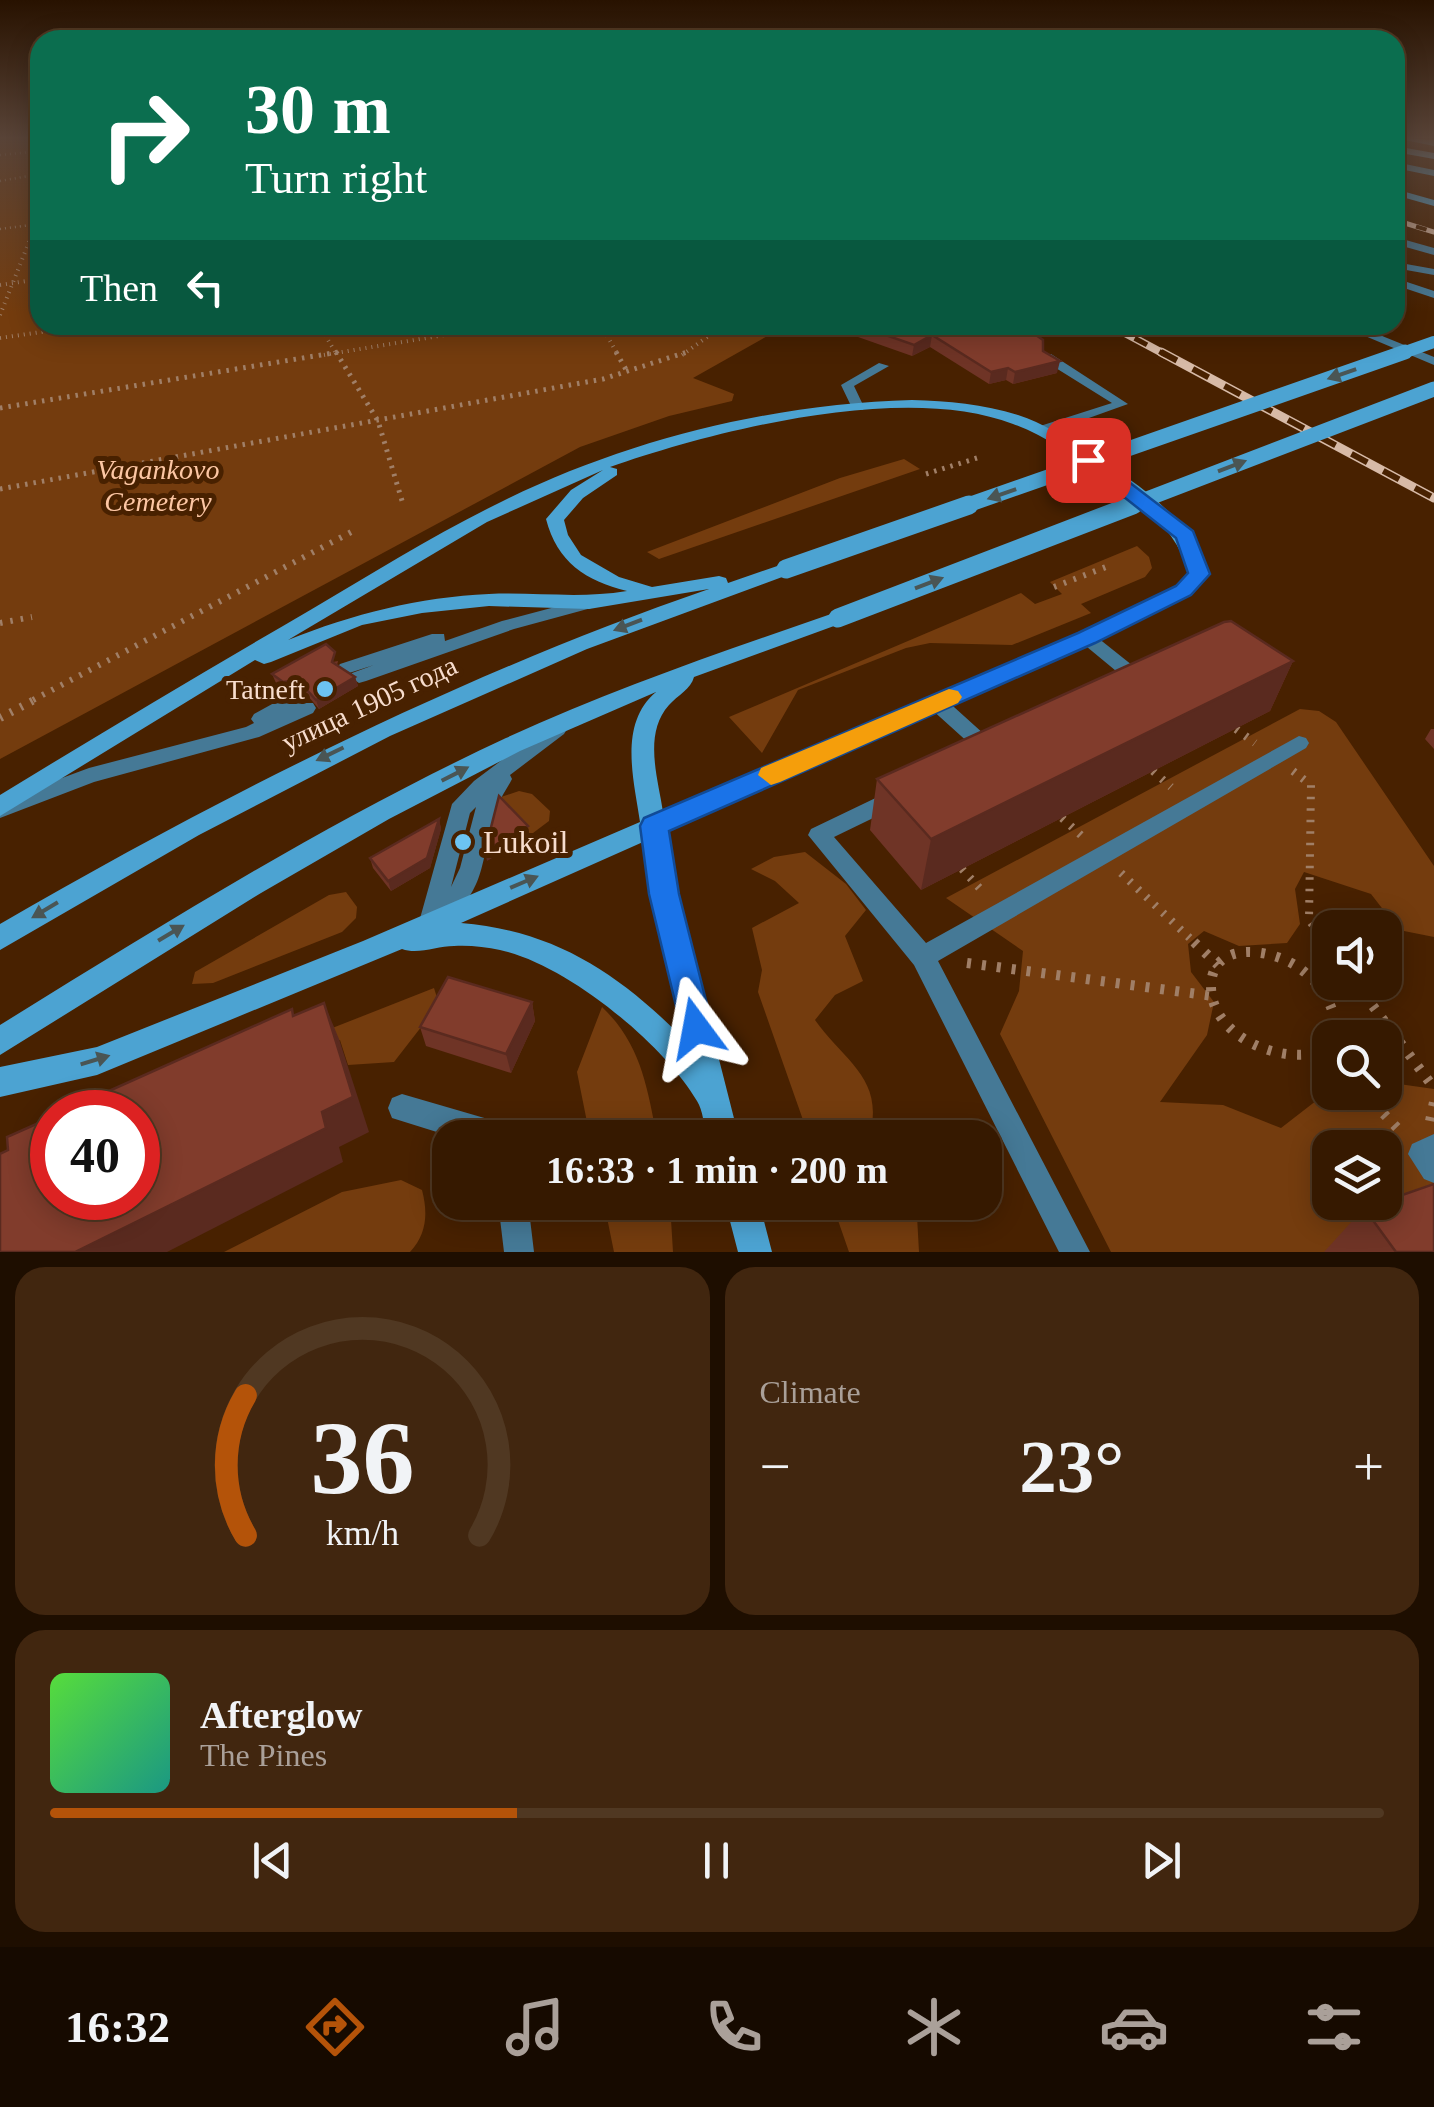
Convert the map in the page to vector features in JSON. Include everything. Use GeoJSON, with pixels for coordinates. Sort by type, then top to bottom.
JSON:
{"type":"FeatureCollection","features":[{"type":"Feature","properties":{"kind":"main road"},"geometry":{"type":"LineString","coordinates":[[206,679],[388,612],[489,600],[589,603],[786,570],[1434,342]]}},
{"type":"Feature","properties":{"kind":"main road"},"geometry":{"type":"LineString","coordinates":[[0,1041],[300,857],[565,722],[1434,389]]}},
{"type":"Feature","properties":{"kind":"main road"},"geometry":{"type":"LineString","coordinates":[[0,808],[206,679],[504,508],[591,470],[750,422],[858,407],[954,407],[1042,430],[1112,475],[1168,519],[1186,536],[1199,574],[1184,590],[1086,638],[373,949],[97,1060],[0,1082]]}},
{"type":"Feature","properties":{"kind":"main road"},"geometry":{"type":"LineString","coordinates":[[651,450],[576,494],[556,519],[558,534],[580,567],[624,586],[655,590]]}},
{"type":"Feature","properties":{"kind":"main road","name":"улица 1905 года"},"geometry":{"type":"LineString","coordinates":[[0,938],[284,776],[425,707],[643,619],[786,570]]}},
{"type":"Feature","properties":{"kind":"main road"},"geometry":{"type":"LineString","coordinates":[[698,668],[656,704],[642,747],[664,894],[719,1120]]}},
{"type":"Feature","properties":{"kind":"main road"},"geometry":{"type":"LineString","coordinates":[[373,949],[427,936],[476,934],[538,947],[579,967],[640,1012],[712,1096]]}},
{"type":"Feature","properties":{"kind":"main road"},"geometry":{"type":"LineString","coordinates":[[747,1220],[755,1252]]}},
{"type":"Feature","properties":{"kind":"street"},"geometry":{"type":"LineString","coordinates":[[1405,243],[1434,252]]}},
{"type":"Feature","properties":{"kind":"lane"},"geometry":{"type":"LineString","coordinates":[[1405,267],[1434,272]]}},
{"type":"Feature","properties":{"kind":"lane"},"geometry":{"type":"LineString","coordinates":[[1405,285],[1434,295]]}},
{"type":"Feature","properties":{"kind":"lane"},"geometry":{"type":"LineString","coordinates":[[1370,335],[1434,361]]}},
{"type":"Feature","properties":{"kind":"lane"},"geometry":{"type":"LineString","coordinates":[[1042,430],[1122,404],[1047,357]]}},
{"type":"Feature","properties":{"kind":"lane"},"geometry":{"type":"LineString","coordinates":[[858,407],[847,385],[883,366]]}},
{"type":"Feature","properties":{"kind":"lane"},"geometry":{"type":"LineString","coordinates":[[352,672],[589,603]]}},
{"type":"Feature","properties":{"kind":"lane"},"geometry":{"type":"LineString","coordinates":[[1086,638],[1144,684]]}},
{"type":"Feature","properties":{"kind":"lane"},"geometry":{"type":"LineString","coordinates":[[937,702],[992,753]]}},
{"type":"Feature","properties":{"kind":"lane"},"geometry":{"type":"LineString","coordinates":[[0,808],[89,776],[226,741],[300,703]]}},
{"type":"Feature","properties":{"kind":"lane"},"geometry":{"type":"LineString","coordinates":[[430,922],[453,906],[467,887],[488,803],[515,764],[565,722]]}},
{"type":"Feature","properties":{"kind":"lane"},"geometry":{"type":"LineString","coordinates":[[923,957],[1299,743]]}},
{"type":"Feature","properties":{"kind":"lane"},"geometry":{"type":"LineString","coordinates":[[923,786],[819,834],[923,957],[1075,1252]]}},
{"type":"Feature","properties":{"kind":"lane"},"geometry":{"type":"LineString","coordinates":[[402,1108],[443,1120]]}},
{"type":"Feature","properties":{"kind":"lane"},"geometry":{"type":"LineString","coordinates":[[1434,1148],[1422,1154],[1434,1169]]}},
{"type":"Feature","properties":{"kind":"lane"},"geometry":{"type":"LineString","coordinates":[[515,1220],[519,1252]]}},
{"type":"Feature","properties":{"kind":"path"},"geometry":{"type":"LineString","coordinates":[[0,229],[30,225]]}},
{"type":"Feature","properties":{"kind":"path"},"geometry":{"type":"LineString","coordinates":[[0,315],[30,245]]}},
{"type":"Feature","properties":{"kind":"path"},"geometry":{"type":"LineString","coordinates":[[0,285],[30,280]]}},
{"type":"Feature","properties":{"kind":"path"},"geometry":{"type":"LineString","coordinates":[[0,338],[30,334]]}},
{"type":"Feature","properties":{"kind":"path"},"geometry":{"type":"LineString","coordinates":[[326,335],[378,421],[403,504]]}},
{"type":"Feature","properties":{"kind":"path"},"geometry":{"type":"LineString","coordinates":[[0,408],[447,335]]}},
{"type":"Feature","properties":{"kind":"path"},"geometry":{"type":"LineString","coordinates":[[607,335],[628,373]]}},
{"type":"Feature","properties":{"kind":"path"},"geometry":{"type":"LineString","coordinates":[[0,489],[628,373],[691,351],[711,335]]}},
{"type":"Feature","properties":{"kind":"path"},"geometry":{"type":"LineString","coordinates":[[926,474],[977,458]]}},
{"type":"Feature","properties":{"kind":"path"},"geometry":{"type":"LineString","coordinates":[[0,718],[357,529]]}},
{"type":"Feature","properties":{"kind":"path"},"geometry":{"type":"LineString","coordinates":[[1054,587],[1111,566]]}},
{"type":"Feature","properties":{"kind":"path"},"geometry":{"type":"LineString","coordinates":[[0,624],[32,617]]}},
{"type":"Feature","properties":{"kind":"path"},"geometry":{"type":"LineString","coordinates":[[1236,729],[1311,784],[1312,924]]}},
{"type":"Feature","properties":{"kind":"path"},"geometry":{"type":"LineString","coordinates":[[1062,818],[1218,965]]}},
{"type":"Feature","properties":{"kind":"path"},"geometry":{"type":"LineString","coordinates":[[1312,1055],[1290,1058],[1267,1052],[1228,1022],[1213,996],[1212,979],[1218,965],[1230,955],[1260,952],[1302,968],[1336,1006],[1336,1020]]}},
{"type":"Feature","properties":{"kind":"path"},"geometry":{"type":"LineString","coordinates":[[923,957],[1213,996]]}},
{"type":"Feature","properties":{"kind":"path"},"geometry":{"type":"LineString","coordinates":[[1368,1000],[1434,1088]]}},
{"type":"Feature","properties":{"kind":"green space","name":"Vagankovo Cemetery"},"geometry":{"type":"Polygon","coordinates":[[[0,196],[30,196],[30,335],[769,335],[693,378],[734,394],[732,401],[669,416],[580,447],[0,759],[0,196]]]}},
{"type":"Feature","properties":{"kind":"green space"},"geometry":{"type":"Polygon","coordinates":[[[904,459],[920,469],[659,559],[647,552],[840,478],[904,459]]]}},
{"type":"Feature","properties":{"kind":"green space"},"geometry":{"type":"Polygon","coordinates":[[[1137,546],[1149,557],[1152,568],[1145,577],[1081,604],[1091,613],[1012,645],[930,643],[906,648],[798,690],[762,753],[729,717],[1021,593],[1035,604],[1062,594],[1050,582],[1137,546]]]}},
{"type":"Feature","properties":{"kind":"green space"},"geometry":{"type":"Polygon","coordinates":[[[1300,709],[1319,711],[1336,722],[1434,866],[1434,937],[1402,931],[1402,910],[1383,910],[1371,894],[1304,872],[1295,889],[1300,924],[1287,943],[1239,946],[1204,931],[1188,944],[1191,972],[1214,1002],[1207,1035],[1160,1102],[1223,1105],[1281,1128],[1312,1104],[1312,1110],[1402,1110],[1402,1084],[1434,1089],[1434,1241],[1326,1252],[1111,1252],[1000,1034],[1019,991],[1023,951],[946,898],[1300,709]]]}},
{"type":"Feature","properties":{"kind":"green space"},"geometry":{"type":"Polygon","coordinates":[[[519,791],[532,794],[550,811],[549,821],[529,836],[495,799],[519,791]]]}},
{"type":"Feature","properties":{"kind":"green space"},"geometry":{"type":"Polygon","coordinates":[[[805,852],[846,884],[866,910],[845,936],[863,981],[835,995],[815,1020],[867,1085],[872,1120],[803,1120],[758,992],[762,970],[752,928],[799,903],[775,881],[751,869],[774,857],[805,852]]]}},
{"type":"Feature","properties":{"kind":"green space"},"geometry":{"type":"Polygon","coordinates":[[[346,892],[357,907],[356,918],[342,932],[213,983],[192,984],[195,972],[329,895],[346,892]]]}},
{"type":"Feature","properties":{"kind":"green space"},"geometry":{"type":"Polygon","coordinates":[[[434,988],[439,1004],[394,1062],[348,1065],[340,1040],[160,1104],[160,1096],[434,988]]]}},
{"type":"Feature","properties":{"kind":"green space"},"geometry":{"type":"Polygon","coordinates":[[[602,1007],[634,1051],[653,1120],[587,1120],[577,1072],[602,1007]]]}},
{"type":"Feature","properties":{"kind":"green space"},"geometry":{"type":"Polygon","coordinates":[[[401,1180],[422,1190],[425,1207],[423,1231],[410,1252],[224,1252],[342,1192],[401,1180]]]}},
{"type":"Feature","properties":{"kind":"green space"},"geometry":{"type":"Polygon","coordinates":[[[607,1220],[671,1220],[673,1252],[614,1252],[607,1220]]]}},
{"type":"Feature","properties":{"kind":"green space"},"geometry":{"type":"Polygon","coordinates":[[[838,1220],[917,1220],[919,1252],[849,1252],[838,1220]]]}},
{"type":"Feature","properties":{"kind":"building"},"geometry":{"type":"Polygon","coordinates":[[[886,335],[932,335],[914,345],[886,335]]]}},
{"type":"Feature","properties":{"kind":"building"},"geometry":{"type":"Polygon","coordinates":[[[932,335],[1036,335],[1043,340],[1043,351],[1060,361],[1015,372],[1008,368],[991,372],[932,335]]]}},
{"type":"Feature","properties":{"kind":"building"},"geometry":{"type":"Polygon","coordinates":[[[1231,621],[1293,661],[931,839],[877,779],[1224,622],[1231,621]]]}},
{"type":"Feature","properties":{"kind":"building"},"geometry":{"type":"Polygon","coordinates":[[[326,644],[335,652],[332,662],[355,677],[316,700],[298,680],[283,682],[272,674],[326,644]]]}},
{"type":"Feature","properties":{"kind":"building"},"geometry":{"type":"Polygon","coordinates":[[[499,796],[528,826],[485,851],[499,796]]]}},
{"type":"Feature","properties":{"kind":"building"},"geometry":{"type":"Polygon","coordinates":[[[439,819],[427,858],[388,881],[370,858],[439,819]]]}},
{"type":"Feature","properties":{"kind":"building"},"geometry":{"type":"Polygon","coordinates":[[[448,977],[532,1002],[506,1054],[420,1027],[448,977]]]}},
{"type":"Feature","properties":{"kind":"building"},"geometry":{"type":"Polygon","coordinates":[[[324,1003],[353,1097],[322,1112],[326,1128],[160,1210],[160,1090],[111,1090],[292,1009],[293,1016],[324,1003]]]}},
{"type":"Feature","properties":{"kind":"building"},"geometry":{"type":"Polygon","coordinates":[[[30,1127],[30,1220],[140,1220],[75,1252],[0,1252],[0,1154],[8,1150],[7,1137],[30,1127]]]}},
{"type":"Feature","properties":{"kind":"building"},"geometry":{"type":"Polygon","coordinates":[[[1434,1184],[1434,1252],[1396,1252],[1373,1220],[1402,1220],[1402,1195],[1434,1184]]]}},
{"type":"Feature","properties":{"kind":"railway"},"geometry":{"type":"LineString","coordinates":[[1405,223],[1434,232]]}},
{"type":"Feature","properties":{"kind":"railway"},"geometry":{"type":"LineString","coordinates":[[1129,335],[1166,355]]}},
{"type":"Feature","properties":{"kind":"railway"},"geometry":{"type":"LineString","coordinates":[[1161,352],[1434,498]]}},
{"type":"Feature","properties":{"kind":"slow traffic"},"geometry":{"type":"LineString","coordinates":[[771,775],[949,697]]}},
{"type":"Feature","properties":{"kind":"place","name":"Tatneft"},"geometry":{"type":"Point","coordinates":[325,689]}},
{"type":"Feature","properties":{"kind":"place","name":"Lukoil"},"geometry":{"type":"Point","coordinates":[463,842]}},
{"type":"Feature","properties":{"kind":"route"},"geometry":{"type":"LineString","coordinates":[[696,1028],[664,894],[654,826],[1151,608],[1184,590],[1199,574],[1186,536],[1088,460]]}}]}
